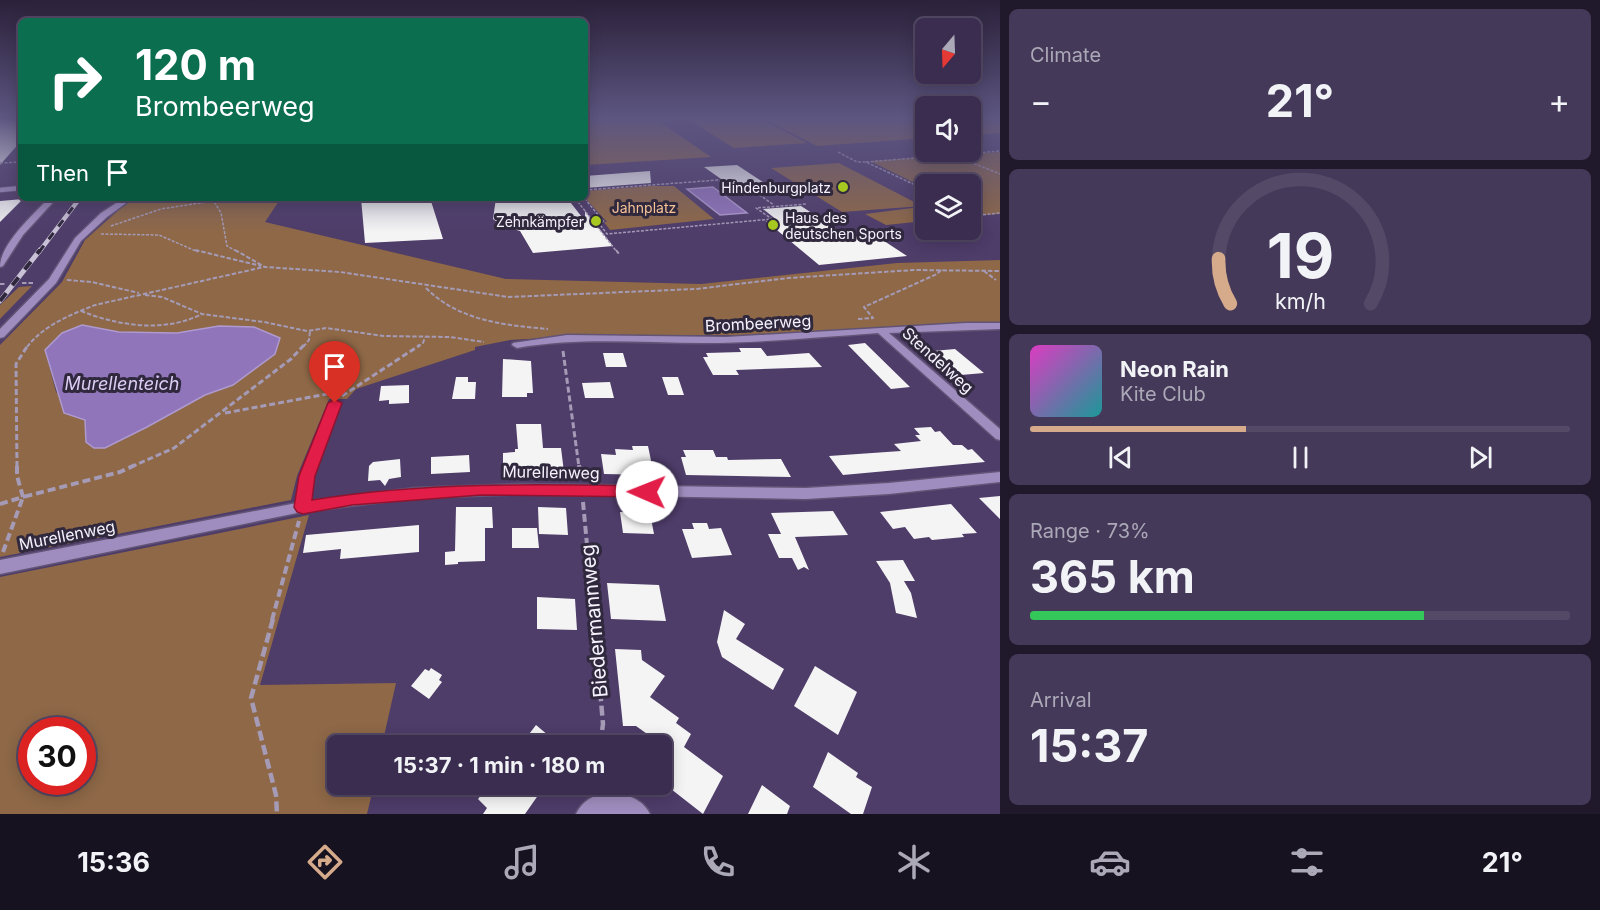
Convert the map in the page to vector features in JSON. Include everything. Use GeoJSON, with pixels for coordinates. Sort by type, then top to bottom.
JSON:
{"type":"FeatureCollection","features":[{"type":"Feature","properties":{"kind":"street"},"geometry":{"type":"LineString","coordinates":[[0,264],[20,234],[50,201]]}},
{"type":"Feature","properties":{"kind":"street"},"geometry":{"type":"LineString","coordinates":[[0,335],[53,281],[78,240],[104,215],[125,201]]}},
{"type":"Feature","properties":{"kind":"street","name":"Brombeerweg"},"geometry":{"type":"LineString","coordinates":[[517,345],[533,341],[716,340],[1000,326]]}},
{"type":"Feature","properties":{"kind":"street","name":"Stendelweg"},"geometry":{"type":"LineString","coordinates":[[882,332],[1000,436]]}},
{"type":"Feature","properties":{"kind":"street","name":"Murellenweg"},"geometry":{"type":"LineString","coordinates":[[0,567],[352,499],[481,489],[838,493],[1000,477]]}},
{"type":"Feature","properties":{"kind":"street"},"geometry":{"type":"LineString","coordinates":[[587,814],[600,805],[611,803],[623,805],[639,814]]}},
{"type":"Feature","properties":{"kind":"lane"},"geometry":{"type":"LineString","coordinates":[[0,190],[18,188]]}},
{"type":"Feature","properties":{"kind":"lane"},"geometry":{"type":"LineString","coordinates":[[303,507],[307,476],[335,403]]}},
{"type":"Feature","properties":{"kind":"path"},"geometry":{"type":"LineString","coordinates":[[846,156],[858,162],[915,157]]}},
{"type":"Feature","properties":{"kind":"path"},"geometry":{"type":"LineString","coordinates":[[0,163],[18,162]]}},
{"type":"Feature","properties":{"kind":"path"},"geometry":{"type":"LineString","coordinates":[[867,162],[915,185]]}},
{"type":"Feature","properties":{"kind":"path"},"geometry":{"type":"LineString","coordinates":[[971,162],[1000,174]]}},
{"type":"Feature","properties":{"kind":"path"},"geometry":{"type":"LineString","coordinates":[[588,190],[718,180],[730,188],[778,185]]}},
{"type":"Feature","properties":{"kind":"path"},"geometry":{"type":"LineString","coordinates":[[748,187],[775,206]]}},
{"type":"Feature","properties":{"kind":"path"},"geometry":{"type":"LineString","coordinates":[[198,201],[150,212],[112,225],[98,234],[159,236],[201,253],[265,267],[340,272],[481,295],[532,298],[713,288],[788,278],[942,269],[1000,271]]}},
{"type":"Feature","properties":{"kind":"path"},"geometry":{"type":"LineString","coordinates":[[213,201],[221,213],[227,246],[265,267]]}},
{"type":"Feature","properties":{"kind":"path"},"geometry":{"type":"LineString","coordinates":[[578,201],[620,255]]}},
{"type":"Feature","properties":{"kind":"path"},"geometry":{"type":"LineString","coordinates":[[587,201],[604,222],[598,222],[605,234]]}},
{"type":"Feature","properties":{"kind":"path"},"geometry":{"type":"LineString","coordinates":[[605,234],[772,219],[756,208],[807,204]]}},
{"type":"Feature","properties":{"kind":"path"},"geometry":{"type":"LineString","coordinates":[[981,214],[1000,213]]}},
{"type":"Feature","properties":{"kind":"path"},"geometry":{"type":"LineString","coordinates":[[0,559],[23,497],[17,476],[16,364],[21,352],[62,319],[80,311],[142,294],[265,267]]}},
{"type":"Feature","properties":{"kind":"path"},"geometry":{"type":"LineString","coordinates":[[858,319],[873,318],[864,307],[934,276],[942,269]]}},
{"type":"Feature","properties":{"kind":"path"},"geometry":{"type":"LineString","coordinates":[[983,270],[996,280]]}},
{"type":"Feature","properties":{"kind":"path"},"geometry":{"type":"LineString","coordinates":[[67,280],[92,282],[162,297],[202,314],[310,331],[326,328],[384,336],[450,337],[484,342]]}},
{"type":"Feature","properties":{"kind":"path"},"geometry":{"type":"LineString","coordinates":[[22,283],[39,283]]}},
{"type":"Feature","properties":{"kind":"path"},"geometry":{"type":"LineString","coordinates":[[0,284],[5,284]]}},
{"type":"Feature","properties":{"kind":"path"},"geometry":{"type":"LineString","coordinates":[[425,287],[439,300],[467,314],[505,323],[550,329]]}},
{"type":"Feature","properties":{"kind":"path"},"geometry":{"type":"LineString","coordinates":[[80,311],[98,319],[122,324],[148,325],[180,323],[202,314]]}},
{"type":"Feature","properties":{"kind":"path"},"geometry":{"type":"LineString","coordinates":[[0,504],[120,472],[174,448],[223,413],[291,359],[309,340],[310,331]]}},
{"type":"Feature","properties":{"kind":"path"},"geometry":{"type":"LineString","coordinates":[[335,403],[351,388],[423,343],[425,337]]}},
{"type":"Feature","properties":{"kind":"path"},"geometry":{"type":"LineString","coordinates":[[562,343],[581,483]]}},
{"type":"Feature","properties":{"kind":"path"},"geometry":{"type":"LineString","coordinates":[[223,413],[329,394],[344,394]]}},
{"type":"Feature","properties":{"kind":"path","name":"Biedermannweg"},"geometry":{"type":"LineString","coordinates":[[583,497],[603,724],[602,735]]}},
{"type":"Feature","properties":{"kind":"path"},"geometry":{"type":"LineString","coordinates":[[277,814],[276,795],[251,698],[303,507]]}},
{"type":"Feature","properties":{"kind":"green space"},"geometry":{"type":"Polygon","coordinates":[[[588,156],[711,157],[588,165],[588,156]]]}},
{"type":"Feature","properties":{"kind":"green space"},"geometry":{"type":"Polygon","coordinates":[[[981,156],[1000,156],[1000,214],[981,214],[981,174],[915,174],[915,183],[870,161],[915,158],[915,162],[981,162],[981,156]]]}},
{"type":"Feature","properties":{"kind":"green space","name":"Hindenburgplatz"},"geometry":{"type":"Polygon","coordinates":[[[839,163],[915,202],[915,207],[842,212],[771,168],[839,163]]]}},
{"type":"Feature","properties":{"kind":"green space","name":"Jahnplatz"},"geometry":{"type":"Polygon","coordinates":[[[674,186],[714,219],[610,230],[604,222],[607,222],[588,201],[588,191],[674,186]]]}},
{"type":"Feature","properties":{"kind":"green space"},"geometry":{"type":"Polygon","coordinates":[[[131,201],[279,201],[265,222],[506,279],[701,284],[897,263],[1000,260],[1000,323],[744,335],[596,335],[510,340],[475,347],[475,350],[356,389],[347,399],[329,399],[297,476],[291,500],[0,557],[0,345],[62,282],[85,240],[131,201]],[[82,325],[62,334],[45,350],[56,392],[85,420],[86,442],[120,441],[205,395],[233,385],[274,354],[254,327],[219,326],[177,333],[119,332],[82,325]]]}},
{"type":"Feature","properties":{"kind":"green space"},"geometry":{"type":"Polygon","coordinates":[[[915,208],[915,222],[886,225],[865,214],[915,208]]]}},
{"type":"Feature","properties":{"kind":"green space"},"geometry":{"type":"Polygon","coordinates":[[[32,286],[0,319],[0,305],[19,287],[32,286]]]}},
{"type":"Feature","properties":{"kind":"green space"},"geometry":{"type":"Polygon","coordinates":[[[309,515],[260,685],[396,683],[384,735],[327,735],[327,795],[372,795],[367,814],[0,814],[0,577],[309,515]]]}},
{"type":"Feature","properties":{"kind":"water"},"geometry":{"type":"Polygon","coordinates":[[[713,187],[747,213],[720,215],[687,189],[713,187]]]}},
{"type":"Feature","properties":{"kind":"water","name":"Murellenteich"},"geometry":{"type":"Polygon","coordinates":[[[82,325],[119,332],[177,333],[219,326],[254,327],[280,338],[275,354],[233,385],[205,395],[105,448],[94,448],[86,442],[85,420],[64,413],[45,350],[62,333],[82,325]]]}},
{"type":"Feature","properties":{"kind":"building"},"geometry":{"type":"Polygon","coordinates":[[[0,156],[8,156],[0,165],[0,156]]]}},
{"type":"Feature","properties":{"kind":"building"},"geometry":{"type":"Polygon","coordinates":[[[737,165],[766,184],[731,186],[704,167],[737,165]]]}},
{"type":"Feature","properties":{"kind":"building"},"geometry":{"type":"Polygon","coordinates":[[[650,171],[651,183],[588,188],[588,176],[650,171]]]}},
{"type":"Feature","properties":{"kind":"building"},"geometry":{"type":"Polygon","coordinates":[[[0,201],[21,201],[0,222],[0,201]]]}},
{"type":"Feature","properties":{"kind":"building"},"geometry":{"type":"Polygon","coordinates":[[[361,201],[431,201],[443,239],[365,243],[361,201]]]}},
{"type":"Feature","properties":{"kind":"building"},"geometry":{"type":"Polygon","coordinates":[[[496,201],[569,201],[585,221],[585,211],[613,246],[533,253],[520,231],[503,226],[493,219],[496,201]]]}},
{"type":"Feature","properties":{"kind":"building"},"geometry":{"type":"Polygon","coordinates":[[[801,206],[849,237],[875,235],[907,256],[819,265],[766,221],[777,220],[763,209],[801,206]]]}},
{"type":"Feature","properties":{"kind":"building"},"geometry":{"type":"Polygon","coordinates":[[[865,343],[910,387],[891,389],[848,345],[865,343]]]}},
{"type":"Feature","properties":{"kind":"building"},"geometry":{"type":"Polygon","coordinates":[[[739,348],[761,348],[767,356],[809,353],[822,367],[736,370],[739,375],[713,375],[703,357],[708,357],[706,353],[741,352],[739,348]]]}},
{"type":"Feature","properties":{"kind":"building"},"geometry":{"type":"Polygon","coordinates":[[[955,349],[984,373],[961,375],[933,351],[955,349]]]}},
{"type":"Feature","properties":{"kind":"building"},"geometry":{"type":"Polygon","coordinates":[[[603,353],[623,353],[627,367],[606,367],[603,353]]]}},
{"type":"Feature","properties":{"kind":"building"},"geometry":{"type":"Polygon","coordinates":[[[503,359],[531,361],[533,393],[527,393],[527,397],[502,397],[503,359]]]}},
{"type":"Feature","properties":{"kind":"building"},"geometry":{"type":"Polygon","coordinates":[[[456,377],[468,377],[468,382],[476,382],[475,399],[452,399],[456,377]]]}},
{"type":"Feature","properties":{"kind":"building"},"geometry":{"type":"Polygon","coordinates":[[[662,377],[678,377],[684,395],[668,395],[662,377]]]}},
{"type":"Feature","properties":{"kind":"building"},"geometry":{"type":"Polygon","coordinates":[[[610,382],[614,398],[585,398],[582,383],[610,382]]]}},
{"type":"Feature","properties":{"kind":"building"},"geometry":{"type":"Polygon","coordinates":[[[409,385],[409,403],[389,404],[389,400],[379,401],[381,386],[409,385]]]}},
{"type":"Feature","properties":{"kind":"building"},"geometry":{"type":"Polygon","coordinates":[[[516,424],[541,424],[543,448],[561,448],[564,472],[503,472],[503,453],[515,452],[515,449],[518,449],[516,424]]]}},
{"type":"Feature","properties":{"kind":"building"},"geometry":{"type":"Polygon","coordinates":[[[931,427],[935,432],[940,431],[953,445],[962,445],[968,450],[972,449],[985,462],[843,475],[829,456],[901,451],[894,444],[921,441],[915,435],[920,435],[914,428],[931,427]]]}},
{"type":"Feature","properties":{"kind":"building"},"geometry":{"type":"Polygon","coordinates":[[[632,446],[648,446],[654,475],[604,474],[601,454],[616,455],[615,449],[633,450],[632,446]]]}},
{"type":"Feature","properties":{"kind":"building"},"geometry":{"type":"Polygon","coordinates":[[[683,450],[713,450],[716,457],[727,457],[728,460],[781,459],[791,477],[686,475],[681,457],[686,457],[683,450]]]}},
{"type":"Feature","properties":{"kind":"building"},"geometry":{"type":"Polygon","coordinates":[[[469,455],[470,472],[431,474],[431,457],[469,455]]]}},
{"type":"Feature","properties":{"kind":"building"},"geometry":{"type":"Polygon","coordinates":[[[400,459],[401,477],[389,479],[385,486],[380,480],[368,481],[369,466],[373,462],[400,459]]]}},
{"type":"Feature","properties":{"kind":"building"},"geometry":{"type":"Polygon","coordinates":[[[1000,496],[1000,519],[979,498],[1000,496]]]}},
{"type":"Feature","properties":{"kind":"building"},"geometry":{"type":"Polygon","coordinates":[[[951,504],[977,533],[962,534],[964,537],[914,539],[905,527],[893,529],[880,512],[951,504]]]}},
{"type":"Feature","properties":{"kind":"building"},"geometry":{"type":"Polygon","coordinates":[[[456,507],[492,507],[493,528],[485,528],[485,561],[445,565],[445,552],[455,551],[456,507]]]}},
{"type":"Feature","properties":{"kind":"building"},"geometry":{"type":"Polygon","coordinates":[[[538,507],[566,508],[568,535],[539,534],[538,507]]]}},
{"type":"Feature","properties":{"kind":"building"},"geometry":{"type":"Polygon","coordinates":[[[833,511],[848,535],[795,537],[809,570],[804,567],[798,570],[792,558],[779,558],[768,534],[781,534],[771,513],[833,511]]]}},
{"type":"Feature","properties":{"kind":"building"},"geometry":{"type":"Polygon","coordinates":[[[620,512],[650,513],[654,534],[623,533],[620,512]]]}},
{"type":"Feature","properties":{"kind":"building"},"geometry":{"type":"Polygon","coordinates":[[[692,523],[707,523],[709,529],[721,528],[732,555],[692,558],[682,529],[694,529],[692,523]]]}},
{"type":"Feature","properties":{"kind":"building"},"geometry":{"type":"Polygon","coordinates":[[[419,525],[419,552],[340,559],[341,549],[303,553],[306,535],[419,525]]]}},
{"type":"Feature","properties":{"kind":"building"},"geometry":{"type":"Polygon","coordinates":[[[512,528],[537,528],[539,548],[512,548],[512,528]]]}},
{"type":"Feature","properties":{"kind":"building"},"geometry":{"type":"Polygon","coordinates":[[[903,560],[915,581],[904,581],[911,593],[917,618],[896,613],[890,583],[876,561],[903,560]]]}},
{"type":"Feature","properties":{"kind":"building"},"geometry":{"type":"Polygon","coordinates":[[[607,583],[659,585],[666,621],[611,619],[607,583]]]}},
{"type":"Feature","properties":{"kind":"building"},"geometry":{"type":"Polygon","coordinates":[[[537,597],[575,599],[577,630],[537,629],[537,597]]]}},
{"type":"Feature","properties":{"kind":"building"},"geometry":{"type":"Polygon","coordinates":[[[724,610],[745,624],[736,639],[784,669],[773,690],[722,657],[717,642],[724,610]]]}},
{"type":"Feature","properties":{"kind":"building"},"geometry":{"type":"Polygon","coordinates":[[[615,649],[641,650],[642,660],[665,676],[650,697],[679,718],[676,723],[691,734],[684,747],[723,776],[703,814],[672,790],[672,735],[649,735],[636,726],[623,726],[615,649]]]}},
{"type":"Feature","properties":{"kind":"building"},"geometry":{"type":"Polygon","coordinates":[[[815,666],[857,692],[838,735],[794,706],[815,666]]]}},
{"type":"Feature","properties":{"kind":"building"},"geometry":{"type":"Polygon","coordinates":[[[431,668],[442,675],[439,680],[442,682],[429,699],[411,686],[425,669],[429,671],[431,668]]]}},
{"type":"Feature","properties":{"kind":"building"},"geometry":{"type":"Polygon","coordinates":[[[536,725],[548,735],[528,735],[536,725]]]}},
{"type":"Feature","properties":{"kind":"building"},"geometry":{"type":"Polygon","coordinates":[[[828,752],[858,773],[856,777],[872,787],[863,814],[851,814],[813,787],[828,752]]]}},
{"type":"Feature","properties":{"kind":"building"},"geometry":{"type":"Polygon","coordinates":[[[762,785],[790,806],[787,814],[748,814],[762,785]]]}},
{"type":"Feature","properties":{"kind":"building"},"geometry":{"type":"Polygon","coordinates":[[[481,795],[538,795],[525,814],[483,814],[487,808],[478,799],[481,795]]]}},
{"type":"Feature","properties":{"kind":"railway"},"geometry":{"type":"LineString","coordinates":[[39,252],[78,201]]}},
{"type":"Feature","properties":{"kind":"railway"},"geometry":{"type":"LineString","coordinates":[[0,301],[40,250]]}},
{"type":"Feature","properties":{"kind":"place","name":"Hindenburgplatz"},"geometry":{"type":"Point","coordinates":[843,187]}},
{"type":"Feature","properties":{"kind":"place","name":"Zehnkämpfer"},"geometry":{"type":"Point","coordinates":[596,221]}},
{"type":"Feature","properties":{"kind":"place","name":"Haus des deutschen Sports"},"geometry":{"type":"Point","coordinates":[773,225]}},
{"type":"Feature","properties":{"kind":"route"},"geometry":{"type":"LineString","coordinates":[[335,403],[307,476],[303,507],[352,499],[481,489],[647,492]]}}]}
